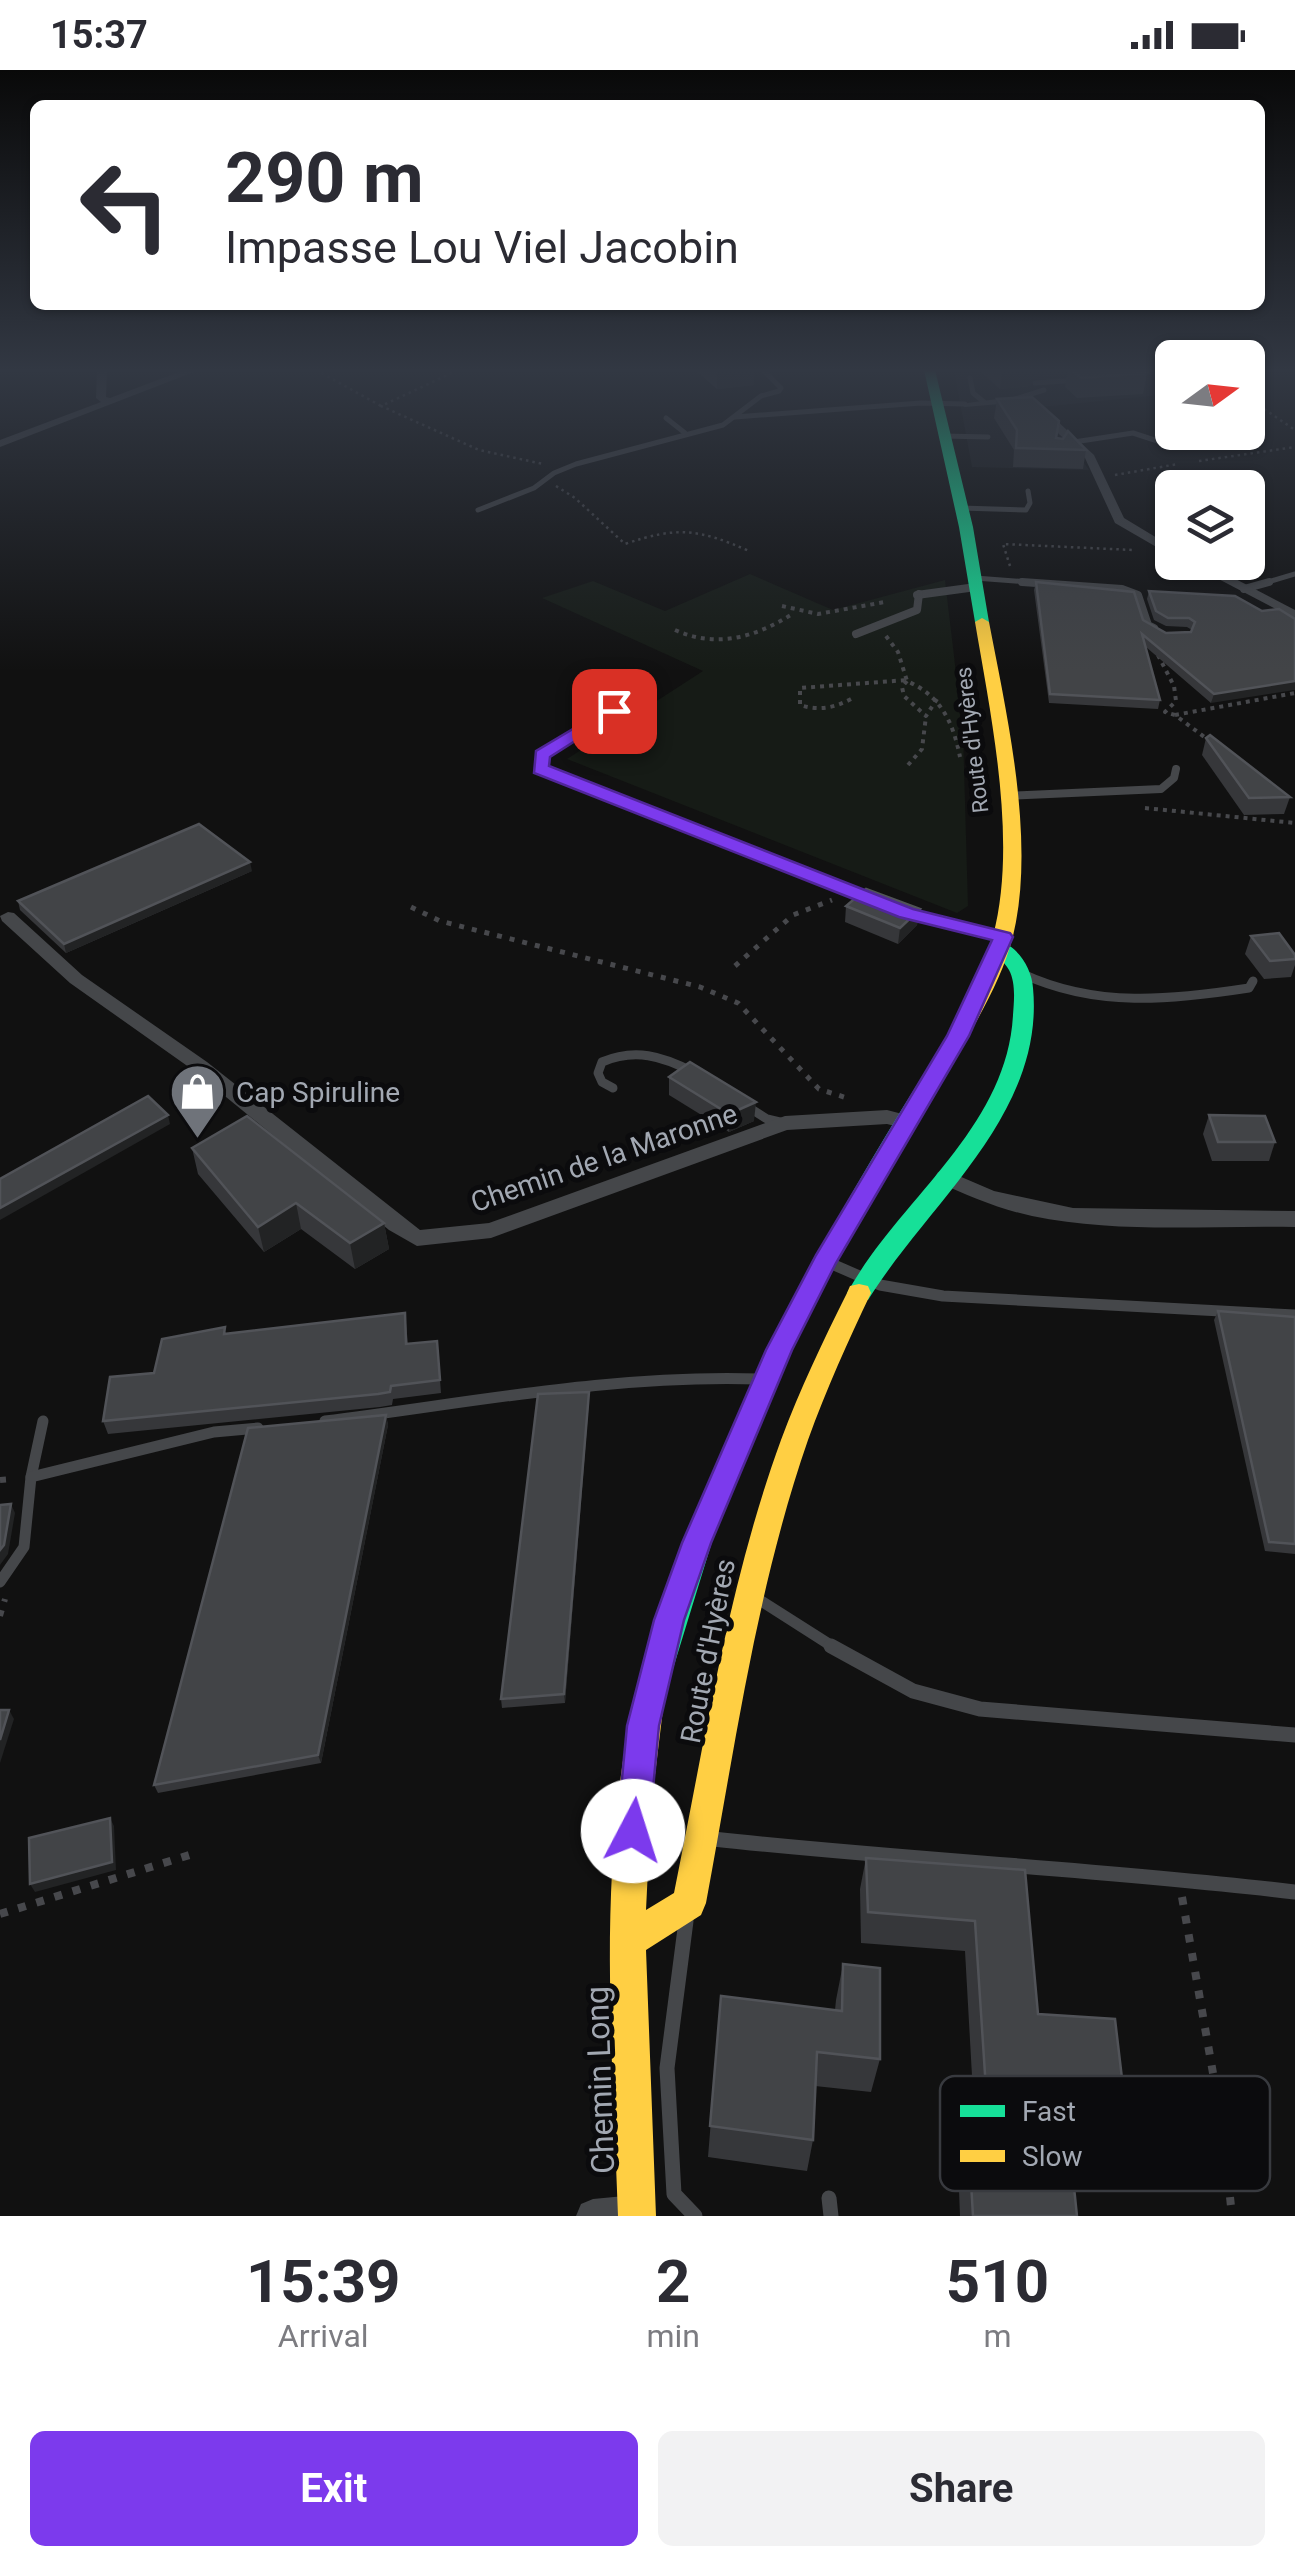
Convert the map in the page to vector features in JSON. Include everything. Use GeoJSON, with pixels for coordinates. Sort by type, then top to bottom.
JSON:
{"type":"FeatureCollection","features":[{"type":"Feature","properties":{"kind":"main road","name":"Route d'Hyères"},"geometry":{"type":"LineString","coordinates":[[633,1831],[643,1726],[669,1620],[696,1543],[766,1380],[824,1261],[958,1036],[1001,942],[1010,895],[1004,796],[957,470]]}},
{"type":"Feature","properties":{"kind":"main road"},"geometry":{"type":"LineString","coordinates":[[1001,942],[1022,974]]}},
{"type":"Feature","properties":{"kind":"main road","name":"Route d'Hyères"},"geometry":{"type":"LineString","coordinates":[[688,1903],[760,1545],[809,1393],[867,1278],[1002,1103],[1016,1068],[1024,1023],[1022,974]]}},
{"type":"Feature","properties":{"kind":"main road","name":"Chemin Long"},"geometry":{"type":"LineString","coordinates":[[633,1831],[628,1942],[637,2214]]}},
{"type":"Feature","properties":{"kind":"main road"},"geometry":{"type":"LineString","coordinates":[[628,1942],[688,1903]]}},
{"type":"Feature","properties":{"kind":"street"},"geometry":{"type":"LineString","coordinates":[[1097,470],[1119,520],[1155,542]]}},
{"type":"Feature","properties":{"kind":"street"},"geometry":{"type":"LineString","coordinates":[[1227,580],[1295,615]]}},
{"type":"Feature","properties":{"kind":"street","name":"Chemin de la Maronne"},"geometry":{"type":"LineString","coordinates":[[8,917],[76,979],[200,1066],[417,1238],[491,1230],[785,1123],[887,1116],[907,1122]]}},
{"type":"Feature","properties":{"kind":"street"},"geometry":{"type":"LineString","coordinates":[[945,1177],[985,1197],[1039,1213],[1093,1220],[1234,1216],[1295,1219]]}},
{"type":"Feature","properties":{"kind":"street"},"geometry":{"type":"LineString","coordinates":[[593,2216],[637,2214]]}},
{"type":"Feature","properties":{"kind":"lane"},"geometry":{"type":"LineString","coordinates":[[478,510],[564,470]]}},
{"type":"Feature","properties":{"kind":"lane"},"geometry":{"type":"LineString","coordinates":[[965,514],[1026,510],[1030,503],[1028,491]]}},
{"type":"Feature","properties":{"kind":"lane"},"geometry":{"type":"LineString","coordinates":[[1244,588],[1295,574]]}},
{"type":"Feature","properties":{"kind":"lane"},"geometry":{"type":"LineString","coordinates":[[856,634],[917,610],[918,594],[1014,579],[1104,585],[1138,594],[1148,626],[1164,634]]}},
{"type":"Feature","properties":{"kind":"lane"},"geometry":{"type":"LineString","coordinates":[[602,690],[616,707],[614,711],[542,755],[540,769],[906,913],[1001,942]]}},
{"type":"Feature","properties":{"kind":"lane"},"geometry":{"type":"LineString","coordinates":[[1004,796],[1031,798],[1161,789],[1174,778],[1176,769]]}},
{"type":"Feature","properties":{"kind":"lane"},"geometry":{"type":"LineString","coordinates":[[1022,974],[1092,998],[1224,992],[1249,988],[1253,981]]}},
{"type":"Feature","properties":{"kind":"lane"},"geometry":{"type":"LineString","coordinates":[[613,1088],[602,1082],[598,1072],[602,1062],[635,1052],[664,1057],[707,1081]]}},
{"type":"Feature","properties":{"kind":"lane"},"geometry":{"type":"LineString","coordinates":[[733,1097],[767,1119],[785,1123]]}},
{"type":"Feature","properties":{"kind":"lane"},"geometry":{"type":"LineString","coordinates":[[824,1261],[880,1285],[943,1296],[1295,1314]]}},
{"type":"Feature","properties":{"kind":"lane"},"geometry":{"type":"LineString","coordinates":[[310,1422],[604,1384],[714,1376],[766,1380]]}},
{"type":"Feature","properties":{"kind":"lane"},"geometry":{"type":"LineString","coordinates":[[0,1582],[19,1558],[29,1535],[30,1477],[43,1421]]}},
{"type":"Feature","properties":{"kind":"lane"},"geometry":{"type":"LineString","coordinates":[[30,1477],[214,1432],[271,1426]]}},
{"type":"Feature","properties":{"kind":"lane"},"geometry":{"type":"LineString","coordinates":[[749,1594],[846,1655],[914,1691],[980,1709],[1295,1735]]}},
{"type":"Feature","properties":{"kind":"lane"},"geometry":{"type":"LineString","coordinates":[[702,1842],[718,1838],[892,1858],[1179,1879],[1295,1892]]}},
{"type":"Feature","properties":{"kind":"lane"},"geometry":{"type":"LineString","coordinates":[[688,1903],[667,2068],[674,2194],[695,2216]]}},
{"type":"Feature","properties":{"kind":"path"},"geometry":{"type":"LineString","coordinates":[[1100,477],[1141,470]]}},
{"type":"Feature","properties":{"kind":"path"},"geometry":{"type":"LineString","coordinates":[[544,481],[575,498],[624,544],[669,528],[682,528],[710,534],[749,551]]}},
{"type":"Feature","properties":{"kind":"path"},"geometry":{"type":"LineString","coordinates":[[1014,579],[1003,544],[1115,546],[1139,551]]}},
{"type":"Feature","properties":{"kind":"path"},"geometry":{"type":"LineString","coordinates":[[675,630],[690,639],[725,642],[794,614],[815,610],[838,615],[918,594]]}},
{"type":"Feature","properties":{"kind":"path"},"geometry":{"type":"LineString","coordinates":[[782,606],[794,614]]}},
{"type":"Feature","properties":{"kind":"path"},"geometry":{"type":"LineString","coordinates":[[878,626],[898,652],[907,680]]}},
{"type":"Feature","properties":{"kind":"path"},"geometry":{"type":"LineString","coordinates":[[1164,634],[1158,660],[1174,686],[1176,701],[1165,712],[1175,715],[1219,748]]}},
{"type":"Feature","properties":{"kind":"path"},"geometry":{"type":"LineString","coordinates":[[907,680],[902,687],[904,696],[926,716]]}},
{"type":"Feature","properties":{"kind":"path"},"geometry":{"type":"LineString","coordinates":[[851,700],[827,709],[811,709],[800,705],[798,696],[800,688],[814,685],[907,680],[937,699],[952,722],[960,756]]}},
{"type":"Feature","properties":{"kind":"path"},"geometry":{"type":"LineString","coordinates":[[1175,715],[1295,693]]}},
{"type":"Feature","properties":{"kind":"path"},"geometry":{"type":"LineString","coordinates":[[908,764],[922,748],[926,716],[937,699]]}},
{"type":"Feature","properties":{"kind":"path"},"geometry":{"type":"LineString","coordinates":[[1142,808],[1295,823]]}},
{"type":"Feature","properties":{"kind":"path"},"geometry":{"type":"LineString","coordinates":[[735,966],[793,915],[816,909],[844,887]]}},
{"type":"Feature","properties":{"kind":"path"},"geometry":{"type":"LineString","coordinates":[[410,907],[440,922],[700,987],[738,1004],[819,1089],[860,1101]]}},
{"type":"Feature","properties":{"kind":"path"},"geometry":{"type":"LineString","coordinates":[[0,1914],[199,1852]]}},
{"type":"Feature","properties":{"kind":"path"},"geometry":{"type":"LineString","coordinates":[[1179,1879],[1213,2076]]}},
{"type":"Feature","properties":{"kind":"path"},"geometry":{"type":"LineString","coordinates":[[1229,2191],[1232,2216]]}},
{"type":"Feature","properties":{"kind":"shaded area"},"geometry":{"type":"Polygon","coordinates":[[[750,574],[833,610],[945,580],[963,732],[968,906],[957,913],[567,759],[703,671],[542,598],[593,581],[665,611],[750,574]]]}},
{"type":"Feature","properties":{"kind":"building"},"geometry":{"type":"Polygon","coordinates":[[[1036,582],[1134,592],[1143,620],[1166,633],[1191,632],[1195,622],[1189,618],[1168,618],[1156,611],[1149,591],[1235,596],[1262,611],[1279,609],[1295,619],[1295,681],[1214,694],[1142,634],[1160,700],[1050,694],[1036,582]]]}},
{"type":"Feature","properties":{"kind":"building"},"geometry":{"type":"Polygon","coordinates":[[[1210,735],[1290,797],[1249,798],[1206,738],[1210,735]]]}},
{"type":"Feature","properties":{"kind":"building"},"geometry":{"type":"Polygon","coordinates":[[[199,824],[250,862],[64,944],[18,901],[199,824]]]}},
{"type":"Feature","properties":{"kind":"building"},"geometry":{"type":"Polygon","coordinates":[[[866,889],[920,909],[900,928],[846,906],[866,889]]]}},
{"type":"Feature","properties":{"kind":"building"},"geometry":{"type":"Polygon","coordinates":[[[1279,933],[1295,959],[1270,961],[1251,936],[1279,933]]]}},
{"type":"Feature","properties":{"kind":"building"},"geometry":{"type":"Polygon","coordinates":[[[690,1062],[756,1102],[729,1114],[669,1077],[690,1062]]]}},
{"type":"Feature","properties":{"kind":"building"},"geometry":{"type":"Polygon","coordinates":[[[148,1096],[168,1115],[0,1208],[0,1179],[148,1096]]]}},
{"type":"Feature","properties":{"kind":"building"},"geometry":{"type":"Polygon","coordinates":[[[1209,1115],[1265,1116],[1275,1142],[1218,1142],[1209,1115]]]}},
{"type":"Feature","properties":{"kind":"building"},"geometry":{"type":"Polygon","coordinates":[[[247,1116],[384,1223],[350,1243],[296,1203],[258,1227],[192,1148],[247,1116]]]}},
{"type":"Feature","properties":{"kind":"building"},"geometry":{"type":"Polygon","coordinates":[[[1218,1311],[1295,1317],[1295,1544],[1269,1542],[1218,1311]]]}},
{"type":"Feature","properties":{"kind":"building"},"geometry":{"type":"Polygon","coordinates":[[[405,1313],[406,1344],[437,1341],[440,1380],[391,1386],[390,1392],[378,1394],[103,1421],[110,1377],[154,1373],[162,1339],[225,1327],[224,1334],[405,1313]]]}},
{"type":"Feature","properties":{"kind":"building"},"geometry":{"type":"Polygon","coordinates":[[[589,1392],[564,1694],[501,1699],[538,1394],[589,1392]]]}},
{"type":"Feature","properties":{"kind":"building"},"geometry":{"type":"Polygon","coordinates":[[[386,1415],[318,1755],[154,1785],[248,1428],[386,1415]]]}},
{"type":"Feature","properties":{"kind":"building"},"geometry":{"type":"Polygon","coordinates":[[[11,1504],[4,1545],[0,1550],[0,1505],[11,1504]]]}},
{"type":"Feature","properties":{"kind":"building"},"geometry":{"type":"Polygon","coordinates":[[[0,1710],[9,1710],[0,1740],[0,1710]]]}},
{"type":"Feature","properties":{"kind":"building"},"geometry":{"type":"Polygon","coordinates":[[[110,1818],[112,1862],[30,1884],[29,1838],[110,1818]]]}},
{"type":"Feature","properties":{"kind":"building"},"geometry":{"type":"Polygon","coordinates":[[[866,1858],[1025,1870],[1038,2014],[1115,2019],[1122,2076],[985,2076],[975,1921],[868,1912],[866,1858]]]}},
{"type":"Feature","properties":{"kind":"building"},"geometry":{"type":"Polygon","coordinates":[[[843,1964],[880,1968],[880,2059],[817,2052],[813,2140],[710,2126],[721,1996],[842,2011],[843,1964]]]}},
{"type":"Feature","properties":{"kind":"building"},"geometry":{"type":"Polygon","coordinates":[[[972,2191],[1074,2191],[1077,2216],[973,2216],[972,2191]]]}},
{"type":"Feature","properties":{"kind":"traffic: fast"},"geometry":{"type":"LineString","coordinates":[[953,470],[982,622]]}},
{"type":"Feature","properties":{"kind":"traffic: fast"},"geometry":{"type":"LineString","coordinates":[[859,1293],[881,1258],[990,1118],[1010,1081],[1022,1042],[1023,985],[1021,973],[999,947]]}},
{"type":"Feature","properties":{"kind":"traffic: fast"},"geometry":{"type":"LineString","coordinates":[[649,1701],[701,1532],[769,1369],[836,1238],[943,1061]]}},
{"type":"Feature","properties":{"kind":"traffic: slow"},"geometry":{"type":"LineString","coordinates":[[943,1061],[992,968],[1009,905],[1006,781],[982,622]]}},
{"type":"Feature","properties":{"kind":"traffic: slow"},"geometry":{"type":"LineString","coordinates":[[627,1942],[689,1903],[734,1668],[771,1515],[824,1366],[859,1293]]}},
{"type":"Feature","properties":{"kind":"traffic: slow"},"geometry":{"type":"LineString","coordinates":[[637,2216],[629,1910],[635,1808],[649,1701]]}},
{"type":"Feature","properties":{"kind":"place","name":"Cap Spiruline"},"geometry":{"type":"Point","coordinates":[197,1141]}},
{"type":"Feature","properties":{"kind":"route"},"geometry":{"type":"LineString","coordinates":[[614,711],[542,755],[540,769],[778,859],[906,913],[1003,937],[958,1036],[824,1261],[779,1350],[696,1543],[669,1620],[643,1726],[633,1831]]}}]}
